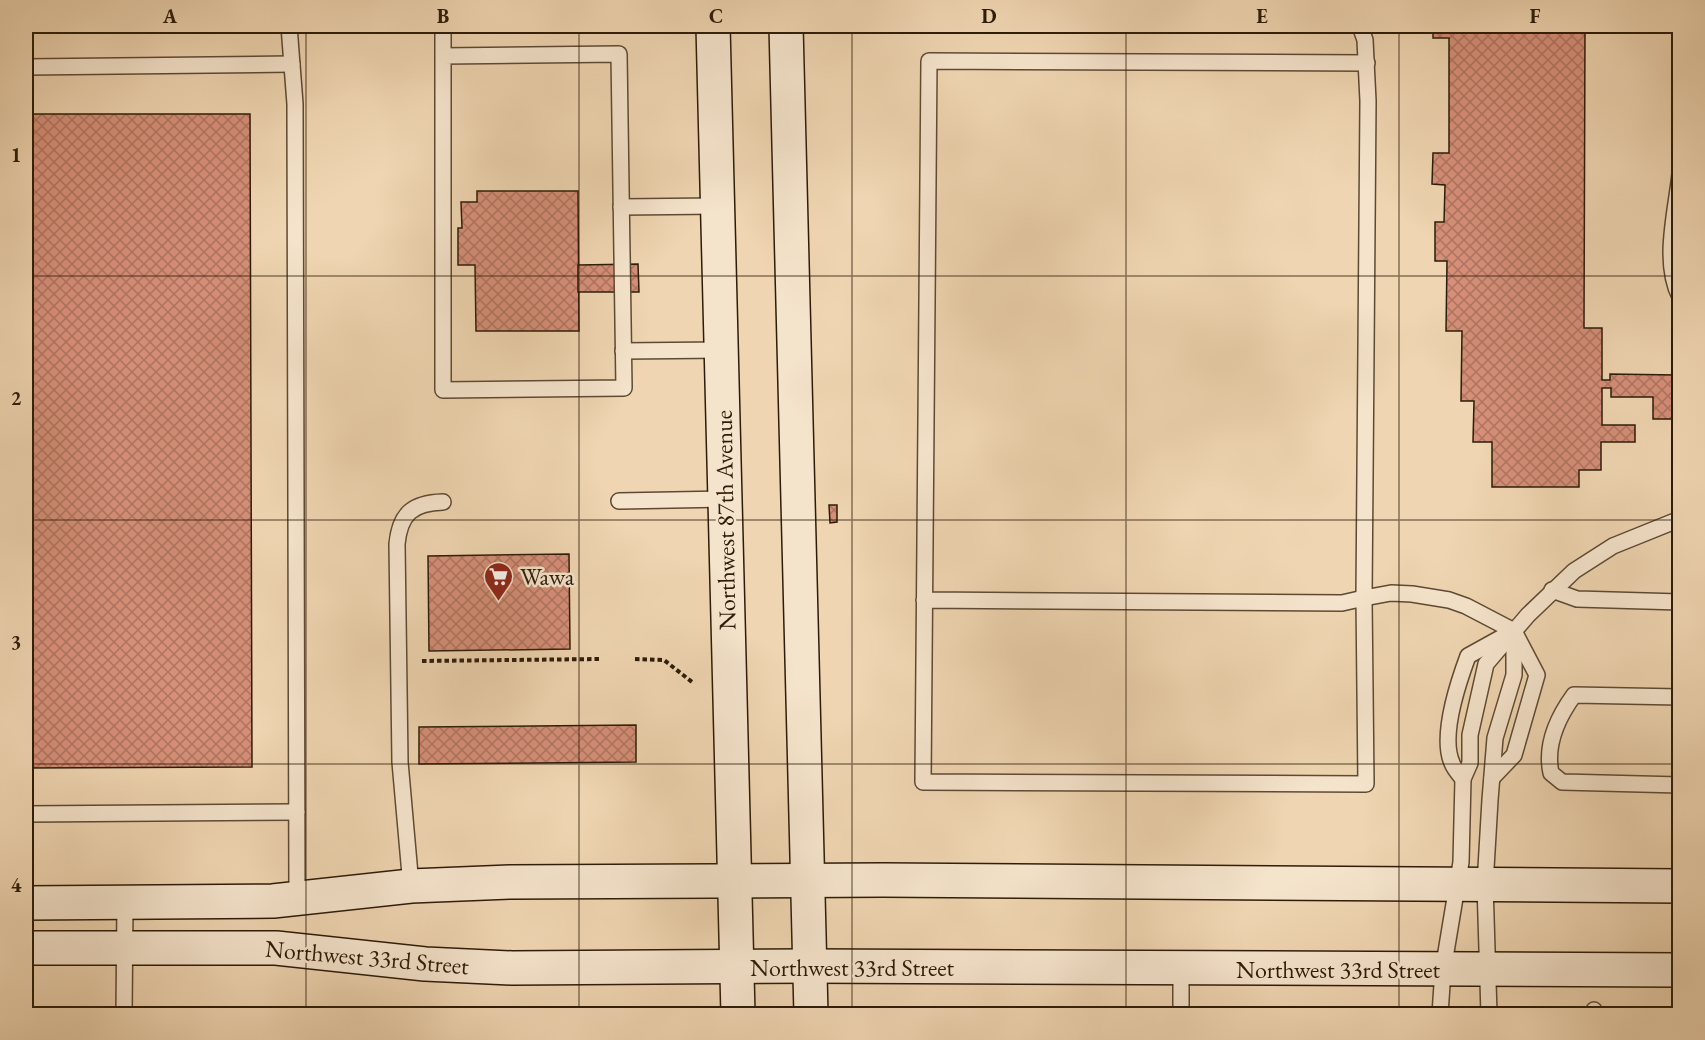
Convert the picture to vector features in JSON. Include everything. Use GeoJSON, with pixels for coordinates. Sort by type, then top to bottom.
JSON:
{"type":"FeatureCollection","features":[{"type":"Feature","properties":{"kind":"street","name":"Northwest 87th Avenue"},"geometry":{"type":"LineString","coordinates":[[713,26],[738,1014]]}},
{"type":"Feature","properties":{"kind":"street"},"geometry":{"type":"LineString","coordinates":[[786,26],[811,1014]]}},
{"type":"Feature","properties":{"kind":"street","name":"Northwest 33rd Street"},"geometry":{"type":"LineString","coordinates":[[26,903],[247,902],[411,886],[510,882],[734,880],[1680,886]]}},
{"type":"Feature","properties":{"kind":"street","name":"Northwest 33rd Street"},"geometry":{"type":"LineString","coordinates":[[26,948],[276,948],[416,964],[512,968],[810,966],[1680,970]]}},
{"type":"Feature","properties":{"kind":"lane"},"geometry":{"type":"LineString","coordinates":[[289,26],[295,104],[297,898]]}},
{"type":"Feature","properties":{"kind":"lane"},"geometry":{"type":"LineString","coordinates":[[443,26],[443,56],[443,390],[624,388],[619,54],[443,56]]}},
{"type":"Feature","properties":{"kind":"lane"},"geometry":{"type":"LineString","coordinates":[[1360,26],[1367,63],[1364,598],[1366,784],[923,782],[929,61],[1367,63]]}},
{"type":"Feature","properties":{"kind":"lane"},"geometry":{"type":"LineString","coordinates":[[1680,41],[1680,61]]}},
{"type":"Feature","properties":{"kind":"lane"},"geometry":{"type":"LineString","coordinates":[[26,67],[292,64]]}},
{"type":"Feature","properties":{"kind":"lane"},"geometry":{"type":"LineString","coordinates":[[1680,174],[1672,259],[1675,288],[1680,297]]}},
{"type":"Feature","properties":{"kind":"lane"},"geometry":{"type":"LineString","coordinates":[[621,207],[718,206]]}},
{"type":"Feature","properties":{"kind":"lane"},"geometry":{"type":"LineString","coordinates":[[623,351],[722,350]]}},
{"type":"Feature","properties":{"kind":"lane"},"geometry":{"type":"LineString","coordinates":[[618,501],[726,499]]}},
{"type":"Feature","properties":{"kind":"lane"},"geometry":{"type":"LineString","coordinates":[[411,886],[400,762],[397,661],[398,531],[409,510],[417,506],[443,502]]}},
{"type":"Feature","properties":{"kind":"lane"},"geometry":{"type":"LineString","coordinates":[[1489,1014],[1490,970],[1472,885],[1463,779],[1470,763],[1470,735],[1486,664],[1552,590],[1602,552],[1680,519]]}},
{"type":"Feature","properties":{"kind":"lane"},"geometry":{"type":"LineString","coordinates":[[1552,590],[1577,599],[1680,602]]}},
{"type":"Feature","properties":{"kind":"lane"},"geometry":{"type":"LineString","coordinates":[[924,600],[1342,603],[1391,593],[1444,598],[1466,606],[1514,631],[1537,675],[1518,747],[1514,755],[1492,778]]}},
{"type":"Feature","properties":{"kind":"lane"},"geometry":{"type":"LineString","coordinates":[[1440,1014],[1443,970],[1472,885],[1492,778],[1495,738],[1514,675],[1514,631]]}},
{"type":"Feature","properties":{"kind":"lane"},"geometry":{"type":"LineString","coordinates":[[1463,779],[1452,765],[1449,728],[1465,664],[1468,656],[1514,631]]}},
{"type":"Feature","properties":{"kind":"lane"},"geometry":{"type":"LineString","coordinates":[[1680,697],[1574,695],[1555,729],[1549,757],[1551,773],[1562,782],[1680,785]]}},
{"type":"Feature","properties":{"kind":"lane"},"geometry":{"type":"LineString","coordinates":[[26,814],[297,812]]}},
{"type":"Feature","properties":{"kind":"lane"},"geometry":{"type":"LineString","coordinates":[[124,1014],[125,903]]}},
{"type":"Feature","properties":{"kind":"lane"},"geometry":{"type":"LineString","coordinates":[[1181,968],[1181,1014]]}},
{"type":"Feature","properties":{"kind":"path"},"geometry":{"type":"LineString","coordinates":[[429,661],[601,659]]}},
{"type":"Feature","properties":{"kind":"path"},"geometry":{"type":"LineString","coordinates":[[635,659],[664,660],[692,682]]}},
{"type":"Feature","properties":{"kind":"building"},"geometry":{"type":"Polygon","coordinates":[[[1433,26],[1585,26],[1584,328],[1602,328],[1602,380],[1610,380],[1610,374],[1676,375],[1675,419],[1653,419],[1653,397],[1611,397],[1611,388],[1602,388],[1602,425],[1635,425],[1635,442],[1601,442],[1601,470],[1579,470],[1579,487],[1492,487],[1492,442],[1473,442],[1474,401],[1461,401],[1462,331],[1446,331],[1447,261],[1435,261],[1435,222],[1444,222],[1445,185],[1432,184],[1433,153],[1449,153],[1449,38],[1433,38],[1433,26]]]}},
{"type":"Feature","properties":{"kind":"building"},"geometry":{"type":"Polygon","coordinates":[[[26,114],[250,114],[252,767],[26,768],[26,114]]]}},
{"type":"Feature","properties":{"kind":"building"},"geometry":{"type":"Polygon","coordinates":[[[477,191],[578,191],[579,331],[476,331],[475,265],[458,265],[458,228],[462,228],[461,202],[477,202],[477,191]]]}},
{"type":"Feature","properties":{"kind":"building"},"geometry":{"type":"Polygon","coordinates":[[[638,264],[639,292],[578,292],[578,265],[638,264]]]}},
{"type":"Feature","properties":{"kind":"building"},"geometry":{"type":"Polygon","coordinates":[[[829,505],[837,505],[837,522],[830,523],[829,505]]]}},
{"type":"Feature","properties":{"kind":"building","name":"Wawa"},"geometry":{"type":"Polygon","coordinates":[[[569,554],[570,649],[429,651],[428,556],[569,554]]]}},
{"type":"Feature","properties":{"kind":"building"},"geometry":{"type":"Polygon","coordinates":[[[636,725],[636,762],[419,764],[419,727],[636,725]]]}},
{"type":"Feature","properties":{"kind":"place","name":"Wawa"},"geometry":{"type":"Point","coordinates":[499,602]}}]}
